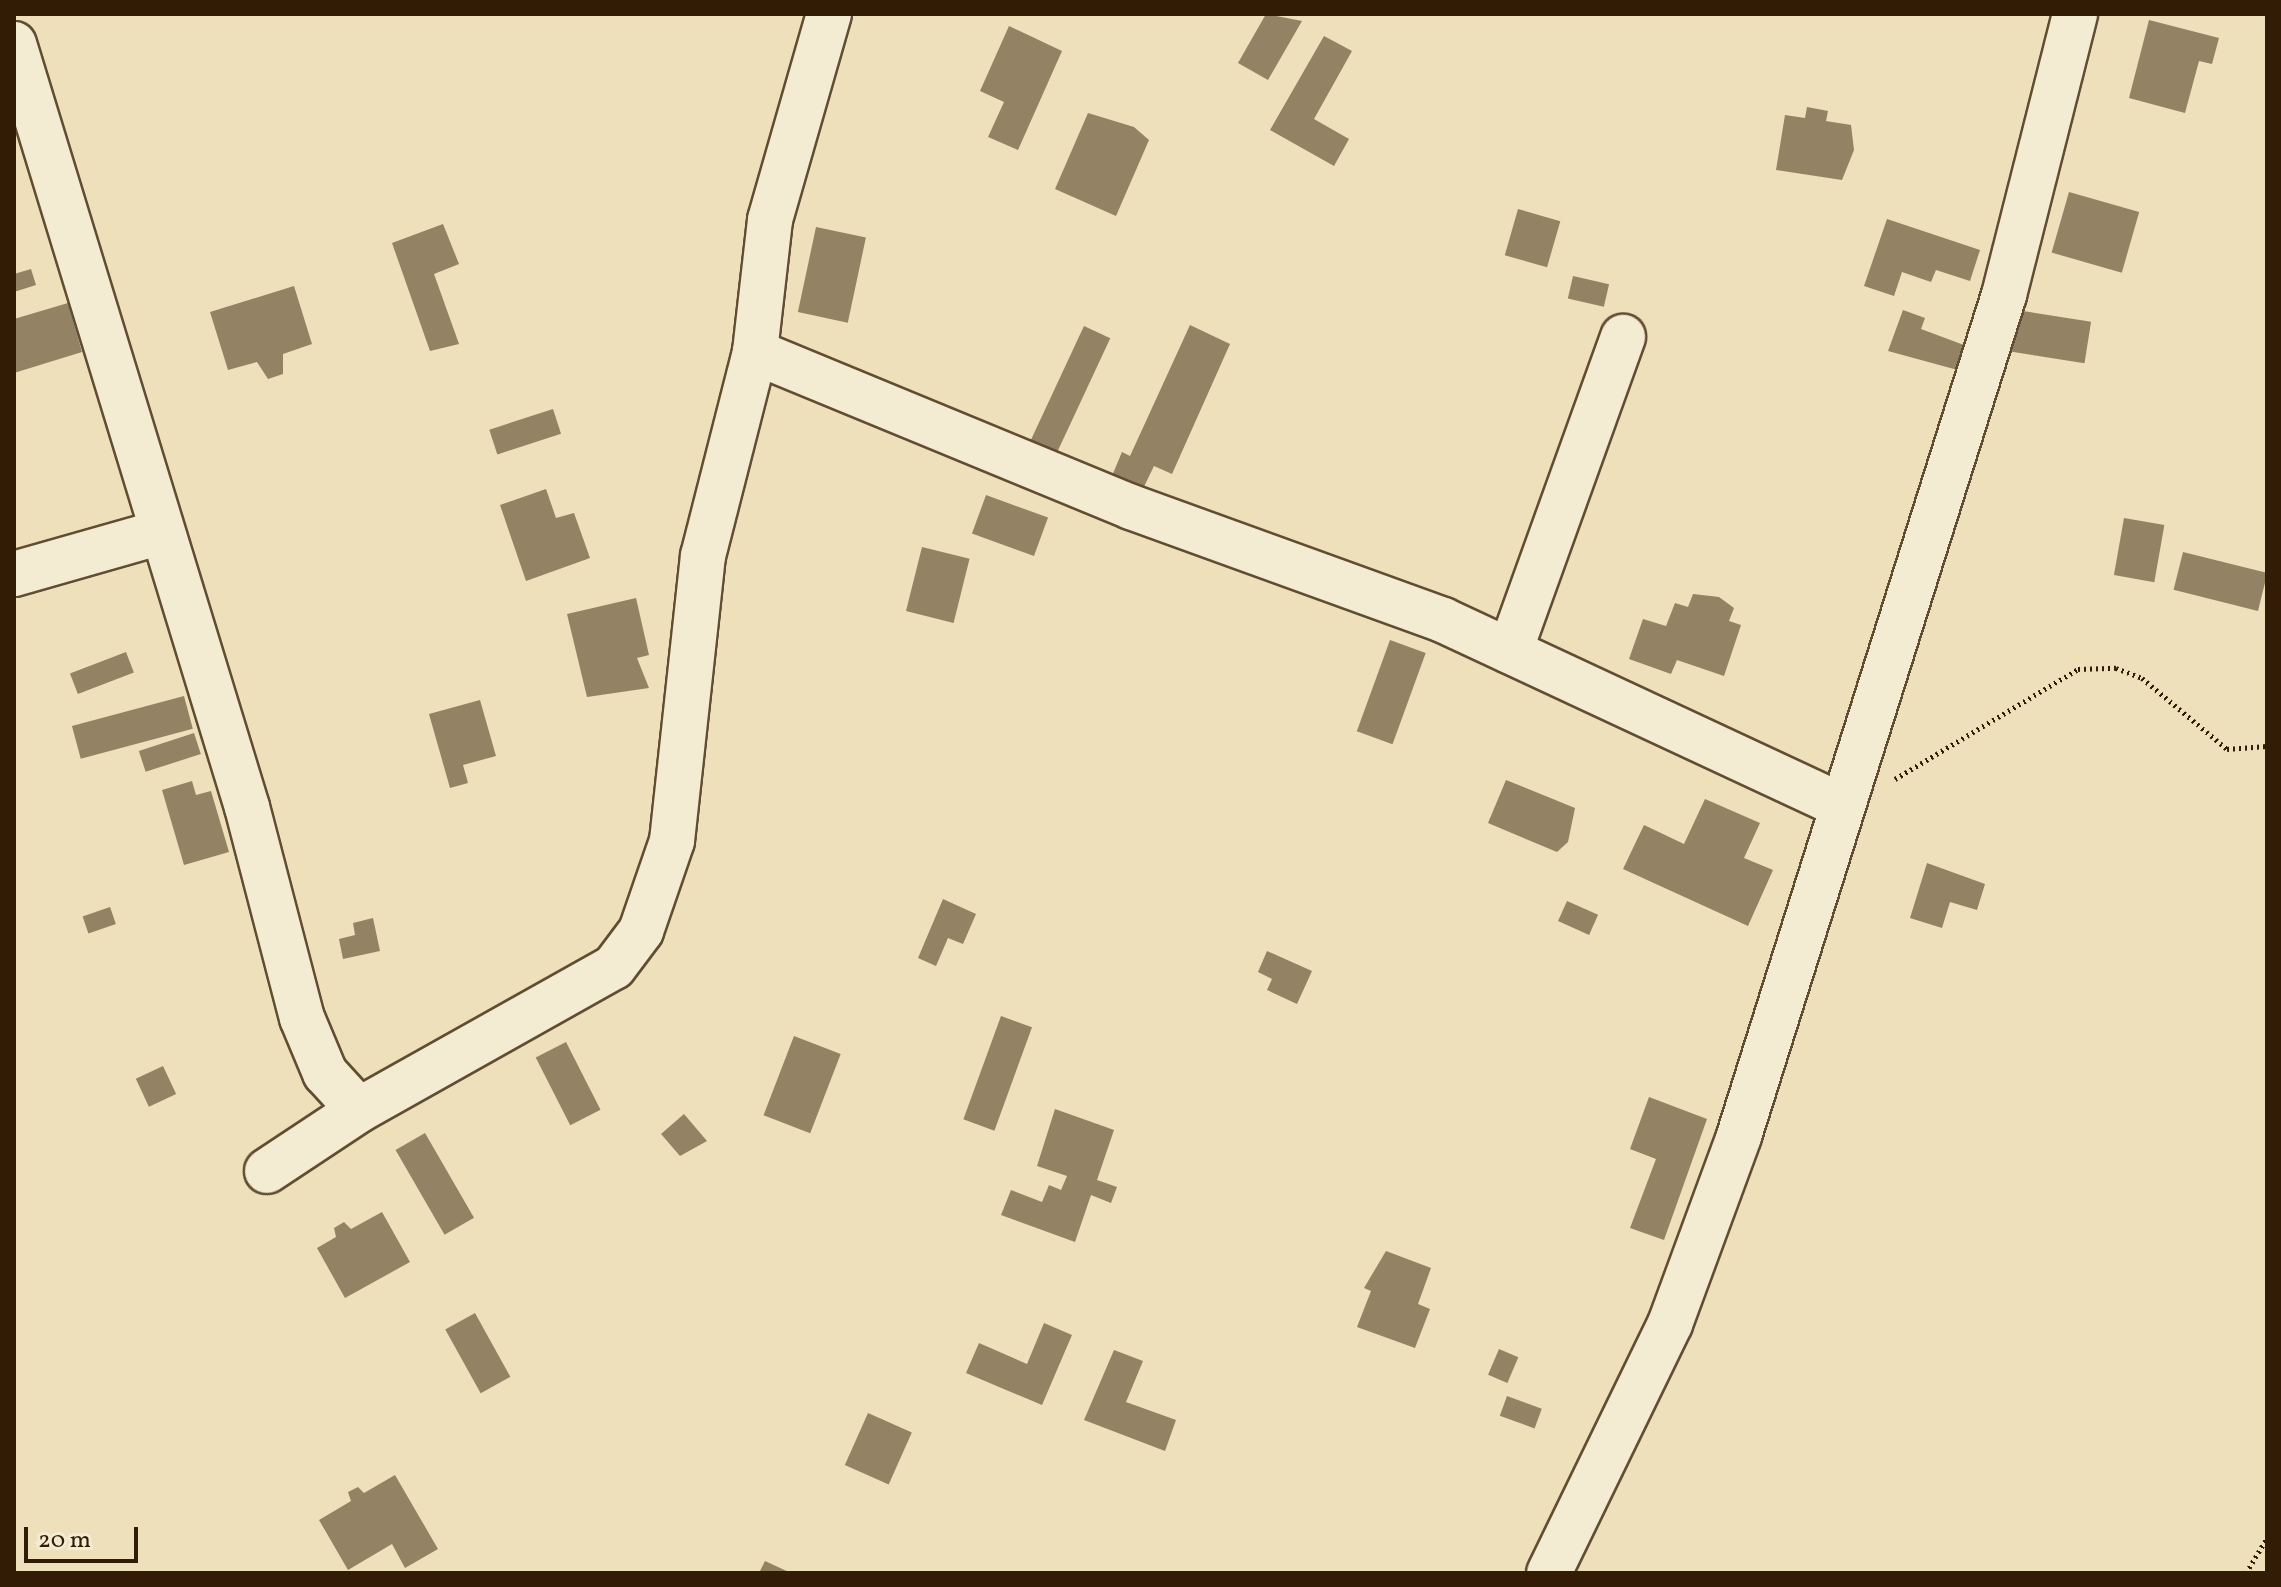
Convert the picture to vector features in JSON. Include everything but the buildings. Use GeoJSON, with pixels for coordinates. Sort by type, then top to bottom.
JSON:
{"type":"FeatureCollection","features":[{"type":"Feature","properties":{"kind":"street"},"geometry":{"type":"LineString","coordinates":[[267,1171],[359,1110],[614,967],[641,931],[672,841],[703,556],[755,352],[770,220],[829,14]]}},
{"type":"Feature","properties":{"kind":"street"},"geometry":{"type":"LineString","coordinates":[[1549,1573],[1670,1324],[1749,1106],[1825,869],[1838,804],[1861,754],[2004,295],[2075,14]]}},
{"type":"Feature","properties":{"kind":"street"},"geometry":{"type":"LineString","coordinates":[[14,44],[247,807],[302,1018],[325,1073],[359,1110]]}},
{"type":"Feature","properties":{"kind":"street"},"geometry":{"type":"LineString","coordinates":[[1510,651],[1623,337]]}},
{"type":"Feature","properties":{"kind":"street"},"geometry":{"type":"LineString","coordinates":[[755,352],[1131,507],[1510,651],[1838,804]]}},
{"type":"Feature","properties":{"kind":"street"},"geometry":{"type":"LineString","coordinates":[[14,574],[161,532]]}},
{"type":"Feature","properties":{"kind":"path"},"geometry":{"type":"LineString","coordinates":[[1838,804],[1886,785],[2078,669],[2116,668],[2142,678],[2227,749],[2267,746]]}},
{"type":"Feature","properties":{"kind":"path"},"geometry":{"type":"LineString","coordinates":[[2246,1573],[2267,1538]]}}]}
